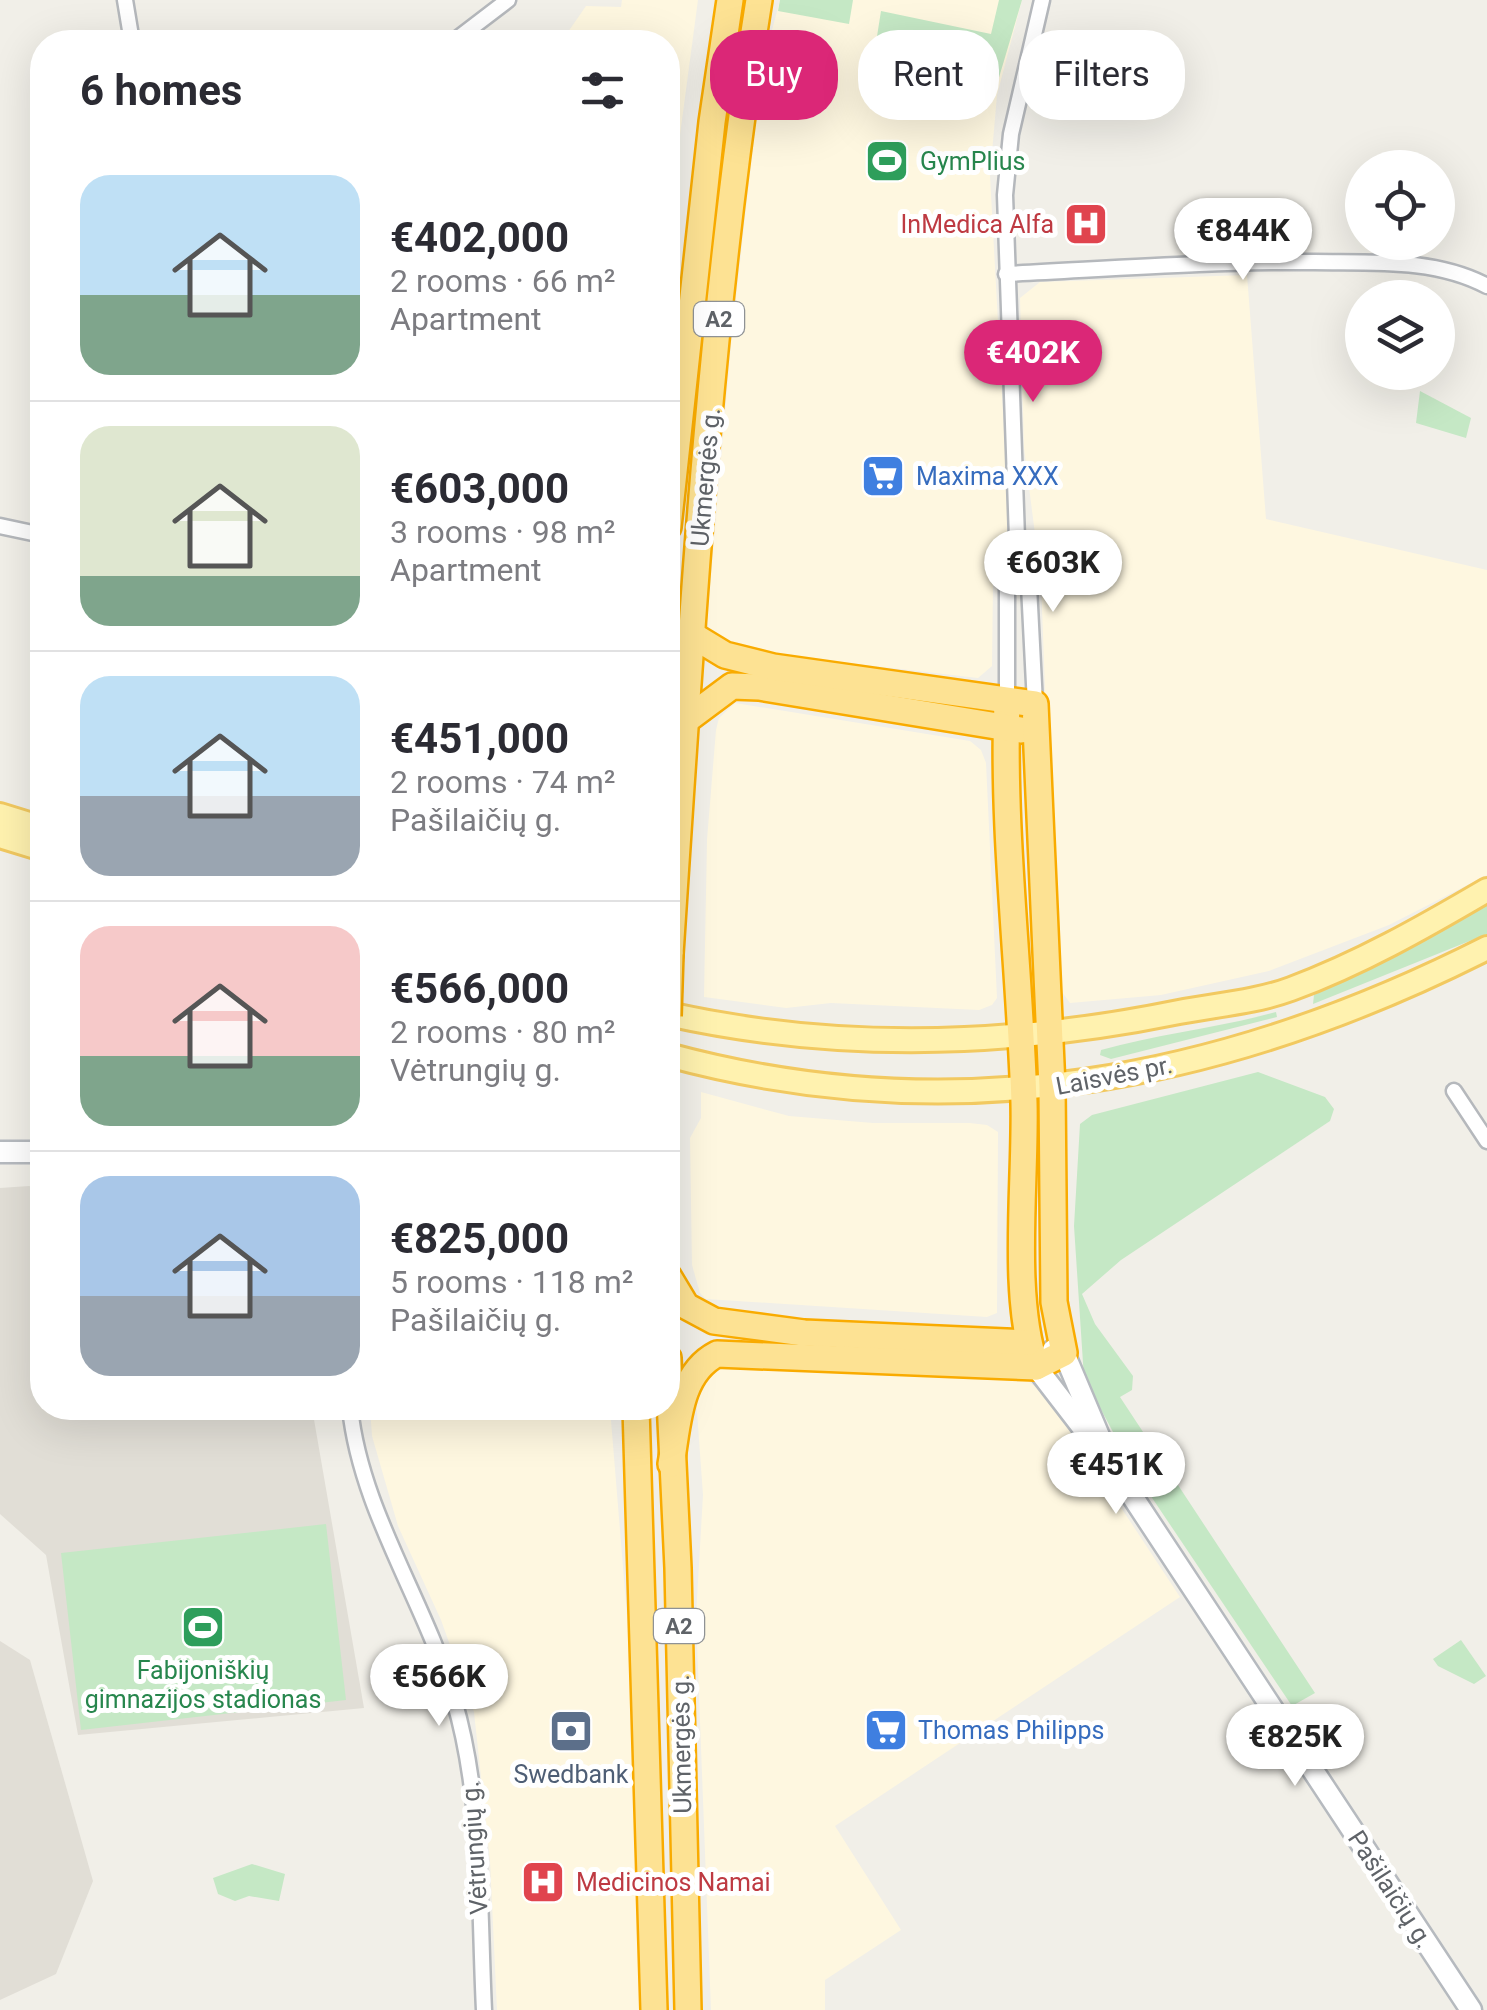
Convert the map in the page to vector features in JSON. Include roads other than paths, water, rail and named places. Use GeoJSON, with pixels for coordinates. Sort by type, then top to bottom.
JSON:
{"type":"FeatureCollection","features":[{"type":"Feature","properties":{"kind":"highway","name":"Ukmergės g."},"geometry":{"type":"LineString","coordinates":[[680,417],[712,122],[730,0]]}},
{"type":"Feature","properties":{"kind":"highway","name":"Ukmergės g."},"geometry":{"type":"LineString","coordinates":[[680,799],[728,226],[759,0]]}},
{"type":"Feature","properties":{"kind":"highway"},"geometry":{"type":"LineString","coordinates":[[671,1464],[689,1382],[704,1361],[717,1354],[1064,1353],[1054,1302],[1052,1088],[1035,704],[746,662],[725,656],[692,635]]}},
{"type":"Feature","properties":{"kind":"highway"},"geometry":{"type":"LineString","coordinates":[[685,721],[732,686],[759,687],[1036,732]]}},
{"type":"Feature","properties":{"kind":"highway"},"geometry":{"type":"LineString","coordinates":[[1007,701],[1032,1355]]}},
{"type":"Feature","properties":{"kind":"highway"},"geometry":{"type":"LineString","coordinates":[[680,1296],[686,1306],[714,1320],[1032,1355]]}},
{"type":"Feature","properties":{"kind":"highway"},"geometry":{"type":"LineString","coordinates":[[628,1420],[638,1454]]}},
{"type":"Feature","properties":{"kind":"highway","name":"Ukmergės g."},"geometry":{"type":"LineString","coordinates":[[637,1420],[654,2010]]}},
{"type":"Feature","properties":{"kind":"highway","name":"Ukmergės g."},"geometry":{"type":"LineString","coordinates":[[670,1420],[678,1568],[688,2010]]}},
{"type":"Feature","properties":{"kind":"main road"},"geometry":{"type":"LineString","coordinates":[[0,815],[30,824]]}},
{"type":"Feature","properties":{"kind":"main road"},"geometry":{"type":"LineString","coordinates":[[0,836],[30,845]]}},
{"type":"Feature","properties":{"kind":"main road","name":"Laisvės pr."},"geometry":{"type":"LineString","coordinates":[[680,1018],[730,1028],[882,1042],[1050,1036],[1288,990],[1379,950],[1487,890]]}},
{"type":"Feature","properties":{"kind":"main road","name":"Laisvės pr."},"geometry":{"type":"LineString","coordinates":[[680,1058],[722,1070],[898,1092],[1052,1088],[1116,1077],[1298,1030],[1487,948]]}},
{"type":"Feature","properties":{"kind":"street"},"geometry":{"type":"LineString","coordinates":[[126,0],[130,30]]}},
{"type":"Feature","properties":{"kind":"street"},"geometry":{"type":"LineString","coordinates":[[468,30],[508,0]]}},
{"type":"Feature","properties":{"kind":"street"},"geometry":{"type":"LineString","coordinates":[[1007,701],[1007,588],[1016,538],[1005,195],[1010,134],[1042,0]]}},
{"type":"Feature","properties":{"kind":"street"},"geometry":{"type":"LineString","coordinates":[[1006,274],[1253,261],[1369,262],[1438,268],[1487,286]]}},
{"type":"Feature","properties":{"kind":"street"},"geometry":{"type":"LineString","coordinates":[[0,526],[30,532]]}},
{"type":"Feature","properties":{"kind":"street"},"geometry":{"type":"LineString","coordinates":[[1016,538],[1030,586],[1035,704]]}},
{"type":"Feature","properties":{"kind":"street"},"geometry":{"type":"LineString","coordinates":[[1454,1092],[1487,1141]]}},
{"type":"Feature","properties":{"kind":"street"},"geometry":{"type":"LineString","coordinates":[[0,1152],[30,1152]]}},
{"type":"Feature","properties":{"kind":"street","name":"Pašilaičių g."},"geometry":{"type":"LineString","coordinates":[[1064,1353],[1113,1467]]}},
{"type":"Feature","properties":{"kind":"street","name":"Pašilaičių g."},"geometry":{"type":"LineString","coordinates":[[1032,1355],[1113,1467],[1470,2010]]}},
{"type":"Feature","properties":{"kind":"street","name":"Vėtrungių g."},"geometry":{"type":"LineString","coordinates":[[353,1420],[370,1496],[426,1624],[462,1728],[477,1869],[484,2010]]}},
{"type":"Feature","properties":{"kind":"place","name":"GymPlius"},"geometry":{"type":"Point","coordinates":[887,161]}},
{"type":"Feature","properties":{"kind":"place","name":"InMedica Alfa"},"geometry":{"type":"Point","coordinates":[1086,224]}},
{"type":"Feature","properties":{"kind":"place","name":"Maxima XXX"},"geometry":{"type":"Point","coordinates":[883,476]}},
{"type":"Feature","properties":{"kind":"place","name":"Fabijoniškių gimnazijos stadionas"},"geometry":{"type":"Point","coordinates":[203,1627]}},
{"type":"Feature","properties":{"kind":"place","name":"Thomas Philipps"},"geometry":{"type":"Point","coordinates":[886,1730]}},
{"type":"Feature","properties":{"kind":"place","name":"Swedbank"},"geometry":{"type":"Point","coordinates":[571,1731]}},
{"type":"Feature","properties":{"kind":"place","name":"Medicinos Namai"},"geometry":{"type":"Point","coordinates":[543,1882]}}]}
